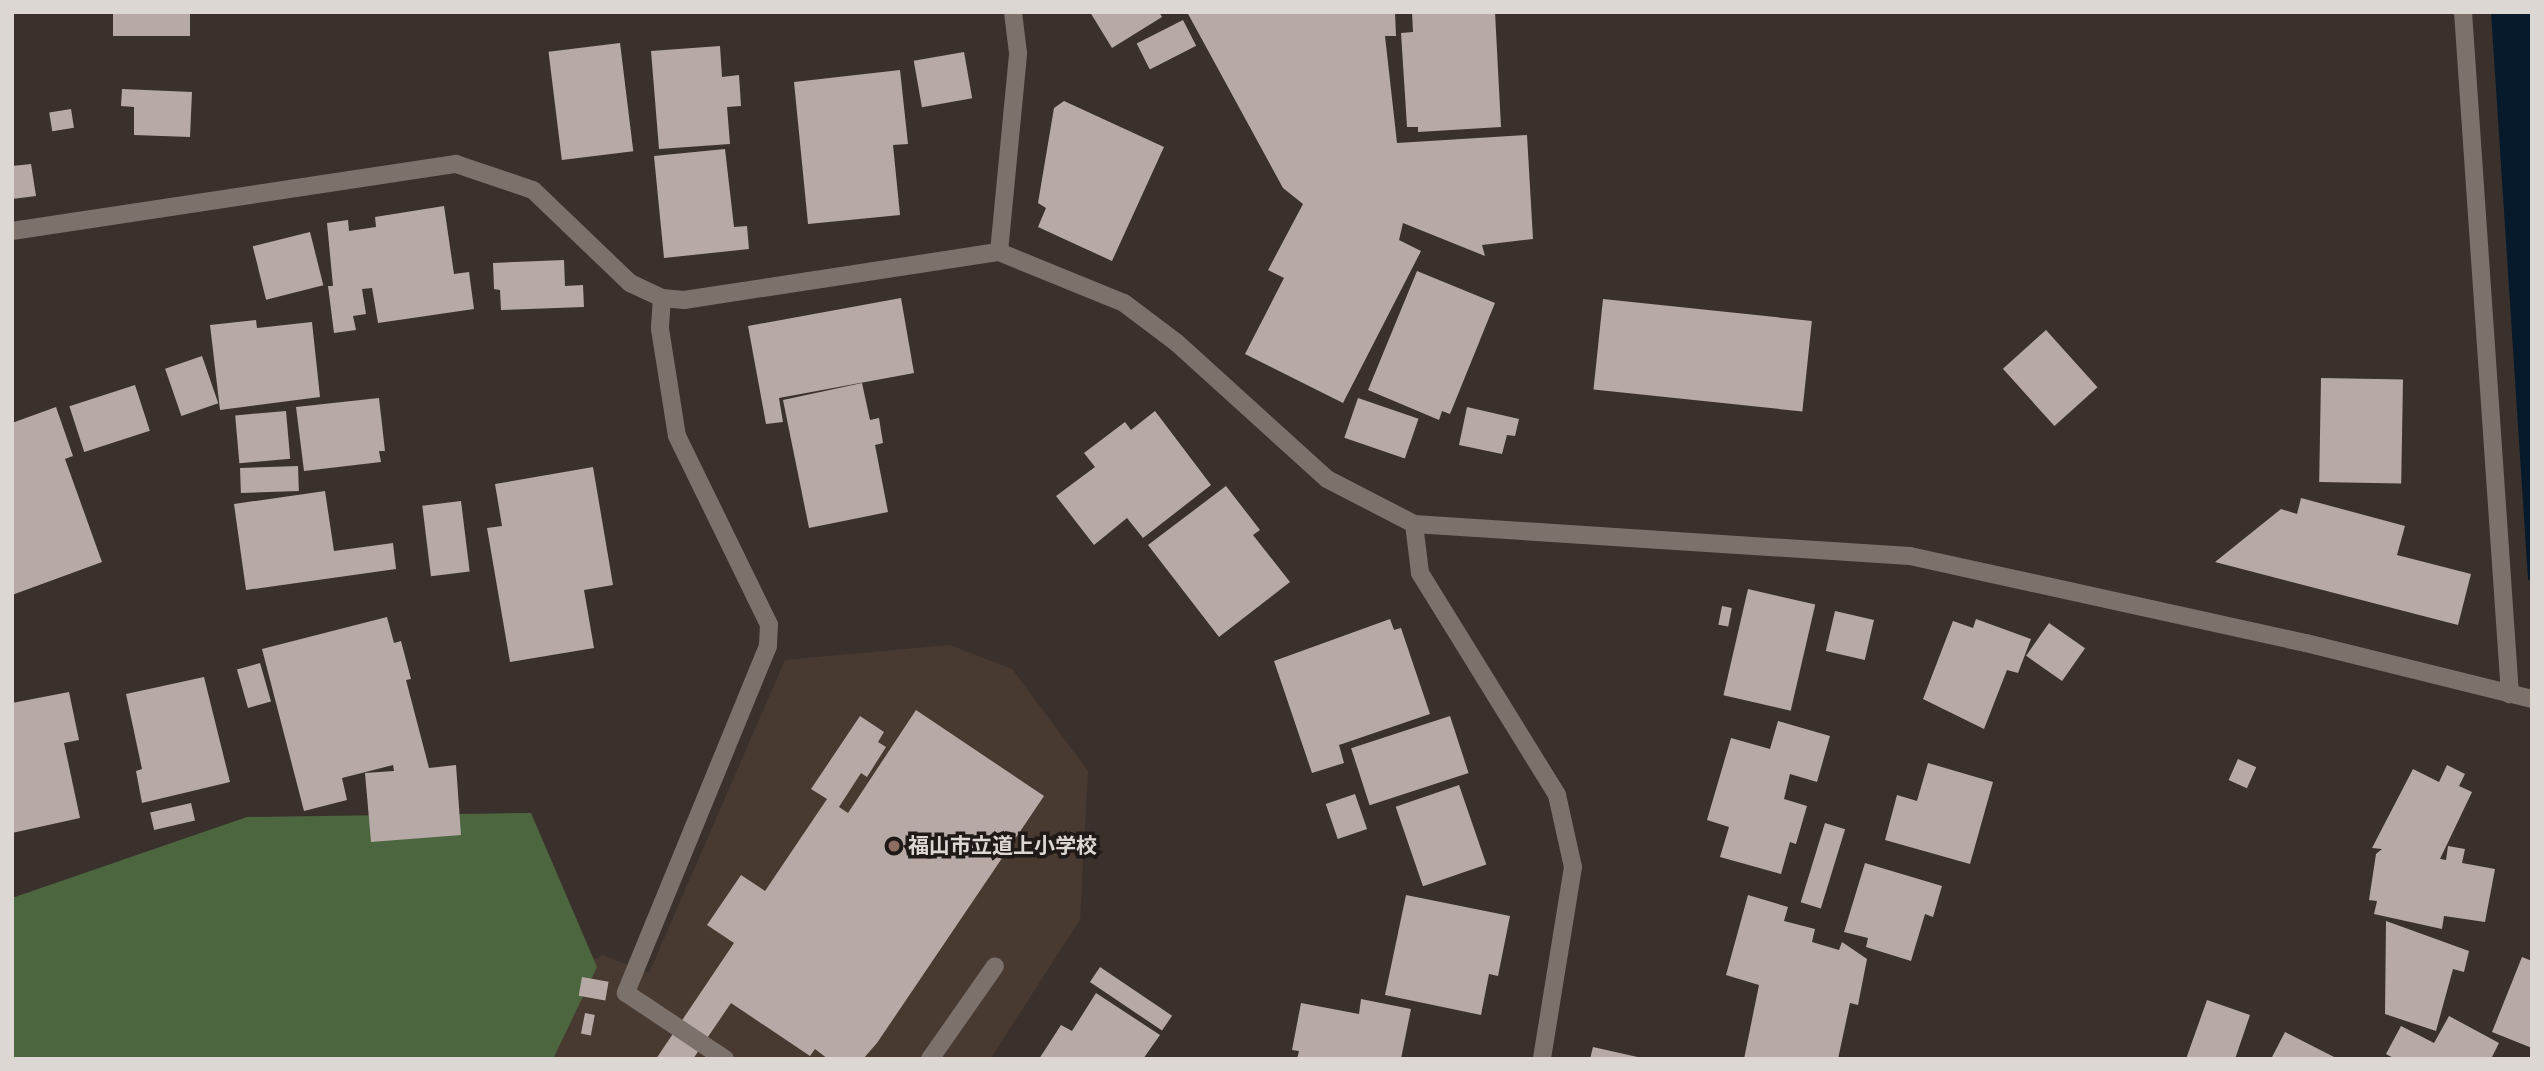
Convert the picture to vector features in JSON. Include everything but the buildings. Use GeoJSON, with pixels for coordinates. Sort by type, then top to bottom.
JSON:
{"type":"FeatureCollection","features":[{"type":"Feature","properties":{"kind":"street"},"geometry":{"type":"LineString","coordinates":[[999,251],[1018,53],[1013,12]]}},
{"type":"Feature","properties":{"kind":"street"},"geometry":{"type":"LineString","coordinates":[[2463,12],[2510,694]]}},
{"type":"Feature","properties":{"kind":"street"},"geometry":{"type":"LineString","coordinates":[[12,230],[456,164],[533,190],[630,284],[662,298],[684,300],[999,251],[1124,303],[1177,343],[1327,479],[1414,524],[1910,556],[2306,643],[2532,699]]}},
{"type":"Feature","properties":{"kind":"street"},"geometry":{"type":"LineString","coordinates":[[662,298],[660,329],[677,436],[769,625],[768,646],[626,993],[725,1059]]}},
{"type":"Feature","properties":{"kind":"street"},"geometry":{"type":"LineString","coordinates":[[1414,524],[1420,573],[1557,795],[1573,867],[1542,1059]]}},
{"type":"Feature","properties":{"kind":"street"},"geometry":{"type":"LineString","coordinates":[[930,1059],[995,966]]}},
{"type":"Feature","properties":{"kind":"shaded area","name":"福山市立道上小学校"},"geometry":{"type":"Polygon","coordinates":[[[950,645],[1012,669],[1088,771],[1080,920],[990,1059],[522,1059],[568,973],[603,955],[649,973],[785,660],[950,645]]]}},
{"type":"Feature","properties":{"kind":"green space"},"geometry":{"type":"Polygon","coordinates":[[[531,813],[597,967],[553,1059],[12,1059],[12,898],[247,817],[531,813]]]}},
{"type":"Feature","properties":{"kind":"water"},"geometry":{"type":"Polygon","coordinates":[[[2491,12],[2532,12],[2532,583],[2528,579],[2491,12]]]}},
{"type":"Feature","properties":{"kind":"place","name":"福山市立道上小学校"},"geometry":{"type":"Point","coordinates":[894,846]}}]}
